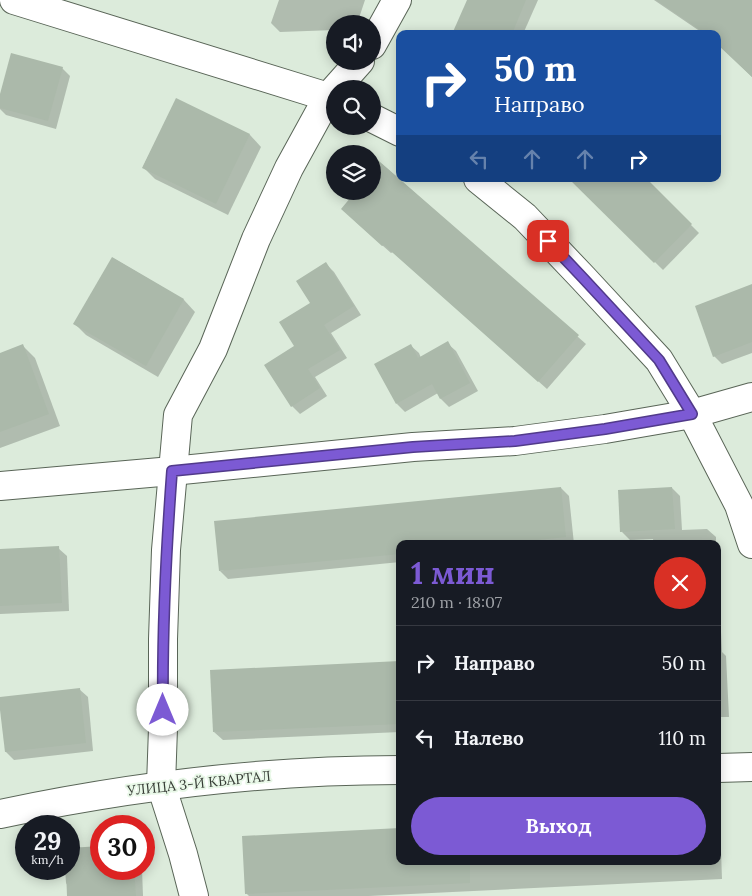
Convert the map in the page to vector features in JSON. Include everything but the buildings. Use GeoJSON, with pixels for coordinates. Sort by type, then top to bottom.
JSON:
{"type":"FeatureCollection","features":[{"type":"Feature","properties":{"kind":"street"},"geometry":{"type":"LineString","coordinates":[[14,0],[326,96]]}},
{"type":"Feature","properties":{"kind":"street"},"geometry":{"type":"LineString","coordinates":[[381,29],[397,0]]}},
{"type":"Feature","properties":{"kind":"street"},"geometry":{"type":"LineString","coordinates":[[345,80],[353,70]]}},
{"type":"Feature","properties":{"kind":"street"},"geometry":{"type":"LineString","coordinates":[[194,896],[161,785],[163,728],[162,639],[166,550],[178,415],[213,348],[256,239],[289,168],[326,106]]}},
{"type":"Feature","properties":{"kind":"street"},"geometry":{"type":"LineString","coordinates":[[381,122],[396,130]]}},
{"type":"Feature","properties":{"kind":"street"},"geometry":{"type":"LineString","coordinates":[[482,182],[525,217],[659,360],[692,414],[739,505],[752,544]]}},
{"type":"Feature","properties":{"kind":"street"},"geometry":{"type":"LineString","coordinates":[[0,486],[413,447],[515,441],[605,429],[692,414],[752,396]]}},
{"type":"Feature","properties":{"kind":"street"},"geometry":{"type":"LineString","coordinates":[[721,768],[752,767]]}},
{"type":"Feature","properties":{"kind":"street","name":"УЛИЦА 3-Й КВАРТАЛ"},"geometry":{"type":"LineString","coordinates":[[0,814],[50,803],[161,785],[247,776],[396,770]]}},
{"type":"Feature","properties":{"kind":"route"},"geometry":{"type":"LineString","coordinates":[[163,710],[162,639],[172,471],[413,447],[515,441],[605,429],[692,414],[659,360],[548,241]]}}]}
